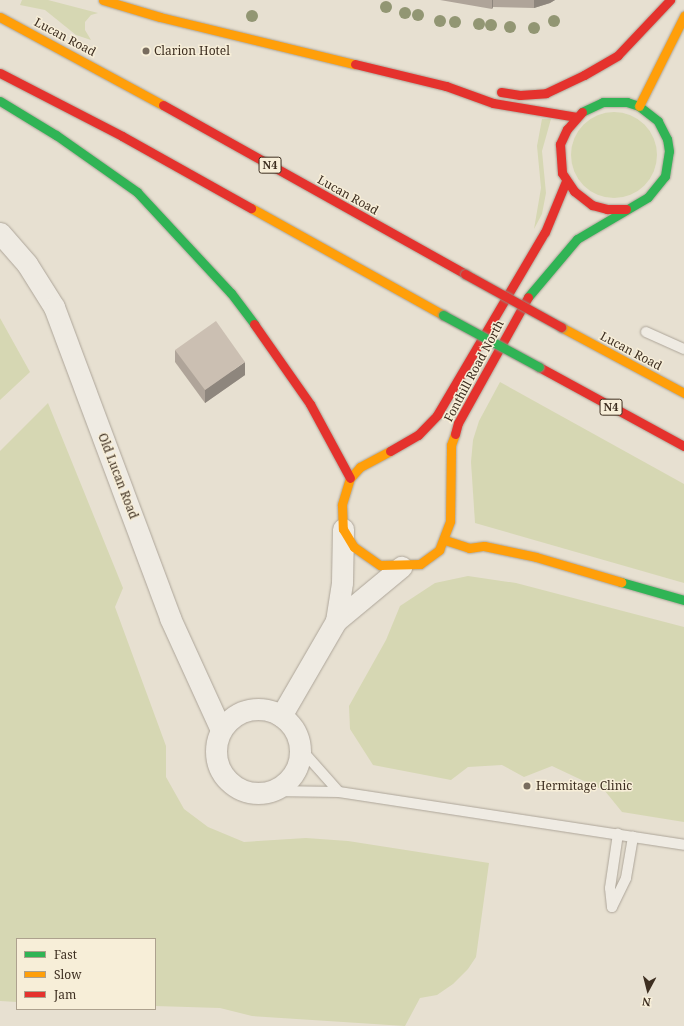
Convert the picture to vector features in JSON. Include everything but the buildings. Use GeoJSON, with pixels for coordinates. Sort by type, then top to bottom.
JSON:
{"type":"FeatureCollection","features":[{"type":"Feature","properties":{"kind":"main road"},"geometry":{"type":"LineString","coordinates":[[103,0],[160,17],[446,86],[493,103],[577,117]]}},
{"type":"Feature","properties":{"kind":"main road"},"geometry":{"type":"LineString","coordinates":[[446,86],[533,95],[555,90],[618,55],[670,0]]}},
{"type":"Feature","properties":{"kind":"main road"},"geometry":{"type":"LineString","coordinates":[[639,106],[684,16]]}},
{"type":"Feature","properties":{"kind":"main road","name":"Lucan Road"},"geometry":{"type":"LineString","coordinates":[[0,17],[80,58],[465,274],[684,393]]}},
{"type":"Feature","properties":{"kind":"main road","name":"N4"},"geometry":{"type":"LineString","coordinates":[[0,73],[122,136],[443,315],[684,446]]}},
{"type":"Feature","properties":{"kind":"main road"},"geometry":{"type":"LineString","coordinates":[[0,100],[56,135],[137,192],[231,293],[270,344],[310,404],[350,478],[342,505],[343,529]]}},
{"type":"Feature","properties":{"kind":"main road","name":"Fonthill Road North"},"geometry":{"type":"LineString","coordinates":[[343,529],[354,546],[365,558],[380,564],[401,567],[420,564],[439,550],[445,540],[451,512],[451,445],[458,423],[531,291],[545,273],[578,239],[648,197],[658,187],[668,164],[669,151],[663,130],[649,113],[639,106],[627,102],[603,102],[577,117],[560,144],[562,173],[566,182],[580,197],[592,205],[607,209],[626,209]]}},
{"type":"Feature","properties":{"kind":"main road","name":"Fonthill Road North"},"geometry":{"type":"LineString","coordinates":[[350,478],[360,467],[418,435],[437,415],[545,232],[566,182]]}},
{"type":"Feature","properties":{"kind":"main road"},"geometry":{"type":"LineString","coordinates":[[445,540],[469,548],[484,546],[536,557],[684,600]]}},
{"type":"Feature","properties":{"kind":"street","name":"Old Lucan Road"},"geometry":{"type":"LineString","coordinates":[[0,233],[27,264],[54,307],[170,618],[221,730]]}},
{"type":"Feature","properties":{"kind":"street"},"geometry":{"type":"LineString","coordinates":[[336,621],[342,582],[343,529]]}},
{"type":"Feature","properties":{"kind":"street"},"geometry":{"type":"LineString","coordinates":[[281,716],[336,621],[401,567]]}},
{"type":"Feature","properties":{"kind":"street"},"geometry":{"type":"LineString","coordinates":[[255,709],[269,710],[281,716],[294,730],[300,748],[294,773],[284,784],[272,791],[257,794],[242,791],[230,783],[220,772],[215,758],[216,743],[221,730],[230,719],[242,712],[255,709]]}},
{"type":"Feature","properties":{"kind":"lane"},"geometry":{"type":"LineString","coordinates":[[646,332],[684,349]]}},
{"type":"Feature","properties":{"kind":"lane"},"geometry":{"type":"LineString","coordinates":[[300,748],[339,792]]}},
{"type":"Feature","properties":{"kind":"lane"},"geometry":{"type":"LineString","coordinates":[[272,791],[339,792],[684,845]]}},
{"type":"Feature","properties":{"kind":"lane"},"geometry":{"type":"LineString","coordinates":[[618,834],[610,888],[612,907],[626,878],[633,837]]}},
{"type":"Feature","properties":{"kind":"green space"},"geometry":{"type":"Polygon","coordinates":[[[22,0],[48,0],[98,13],[91,15],[85,22],[85,30],[91,40],[76,35],[45,10],[20,5],[22,0]]]}},
{"type":"Feature","properties":{"kind":"green space"},"geometry":{"type":"Polygon","coordinates":[[[614,112],[630,116],[644,125],[653,139],[657,155],[653,171],[644,185],[630,194],[614,198],[598,194],[584,185],[575,171],[571,155],[575,139],[584,125],[598,116],[614,112]]]}},
{"type":"Feature","properties":{"kind":"green space"},"geometry":{"type":"Polygon","coordinates":[[[542,119],[551,119],[542,151],[546,193],[542,214],[534,229],[541,188],[537,146],[542,119]]]}},
{"type":"Feature","properties":{"kind":"green space"},"geometry":{"type":"Polygon","coordinates":[[[0,318],[30,372],[0,400],[0,318]]]}},
{"type":"Feature","properties":{"kind":"green space"},"geometry":{"type":"Polygon","coordinates":[[[500,382],[684,484],[684,583],[475,523],[471,462],[473,440],[479,421],[500,382]]]}},
{"type":"Feature","properties":{"kind":"green space"},"geometry":{"type":"Polygon","coordinates":[[[48,403],[123,588],[115,607],[166,746],[166,777],[184,809],[208,827],[244,842],[306,838],[348,841],[489,863],[476,957],[468,969],[453,984],[437,995],[420,998],[405,1026],[252,1016],[220,1008],[156,1006],[156,938],[16,938],[16,1002],[0,1001],[0,451],[48,403]]]}},
{"type":"Feature","properties":{"kind":"green space"},"geometry":{"type":"Polygon","coordinates":[[[468,576],[516,583],[684,627],[684,822],[622,812],[605,791],[552,766],[524,777],[502,765],[468,767],[451,780],[373,765],[350,729],[349,706],[386,640],[400,606],[435,583],[468,576]]]}},
{"type":"Feature","properties":{"kind":"traffic: fast"},"geometry":{"type":"LineString","coordinates":[[0,101],[56,135],[137,192],[231,293],[254,324]]}},
{"type":"Feature","properties":{"kind":"traffic: fast"},"geometry":{"type":"LineString","coordinates":[[528,297],[577,239],[648,197],[665,176],[669,151],[667,139],[658,121],[639,106],[627,102],[603,102],[582,112]]}},
{"type":"Feature","properties":{"kind":"traffic: fast"},"geometry":{"type":"LineString","coordinates":[[443,315],[539,367]]}},
{"type":"Feature","properties":{"kind":"traffic: fast"},"geometry":{"type":"LineString","coordinates":[[621,582],[684,600]]}},
{"type":"Feature","properties":{"kind":"traffic: slow"},"geometry":{"type":"LineString","coordinates":[[103,0],[160,17],[355,64]]}},
{"type":"Feature","properties":{"kind":"traffic: slow"},"geometry":{"type":"LineString","coordinates":[[639,106],[684,16]]}},
{"type":"Feature","properties":{"kind":"traffic: slow"},"geometry":{"type":"LineString","coordinates":[[0,17],[163,105]]}},
{"type":"Feature","properties":{"kind":"traffic: slow"},"geometry":{"type":"LineString","coordinates":[[251,208],[443,315]]}},
{"type":"Feature","properties":{"kind":"traffic: slow"},"geometry":{"type":"LineString","coordinates":[[561,327],[684,393]]}},
{"type":"Feature","properties":{"kind":"traffic: slow"},"geometry":{"type":"LineString","coordinates":[[390,451],[360,467],[350,478],[342,505],[343,529],[354,547],[380,565],[420,564],[439,550],[450,521],[451,445],[455,434]]}},
{"type":"Feature","properties":{"kind":"traffic: slow"},"geometry":{"type":"LineString","coordinates":[[445,540],[469,548],[484,546],[536,557],[621,582]]}},
{"type":"Feature","properties":{"kind":"traffic: jam"},"geometry":{"type":"LineString","coordinates":[[501,92],[520,95],[546,93],[584,75],[618,55],[670,0]]}},
{"type":"Feature","properties":{"kind":"traffic: jam"},"geometry":{"type":"LineString","coordinates":[[355,64],[446,86],[493,103],[577,117]]}},
{"type":"Feature","properties":{"kind":"traffic: jam"},"geometry":{"type":"LineString","coordinates":[[0,73],[122,136],[251,208]]}},
{"type":"Feature","properties":{"kind":"traffic: jam"},"geometry":{"type":"LineString","coordinates":[[163,105],[465,274]]}},
{"type":"Feature","properties":{"kind":"traffic: jam"},"geometry":{"type":"LineString","coordinates":[[582,112],[567,129],[560,144],[562,173],[574,191],[592,205],[607,209],[626,209]]}},
{"type":"Feature","properties":{"kind":"traffic: jam"},"geometry":{"type":"LineString","coordinates":[[390,451],[418,435],[437,415],[545,232],[566,181]]}},
{"type":"Feature","properties":{"kind":"traffic: jam"},"geometry":{"type":"LineString","coordinates":[[465,274],[561,327]]}},
{"type":"Feature","properties":{"kind":"traffic: jam"},"geometry":{"type":"LineString","coordinates":[[455,434],[458,423],[528,297]]}},
{"type":"Feature","properties":{"kind":"traffic: jam"},"geometry":{"type":"LineString","coordinates":[[254,324],[310,404],[350,478]]}},
{"type":"Feature","properties":{"kind":"traffic: jam"},"geometry":{"type":"LineString","coordinates":[[539,367],[684,446]]}},
{"type":"Feature","properties":{"kind":"place","name":"Clarion Hotel"},"geometry":{"type":"Point","coordinates":[146,51]}},
{"type":"Feature","properties":{"kind":"place","name":"Hermitage Clinic"},"geometry":{"type":"Point","coordinates":[527,786]}}]}
